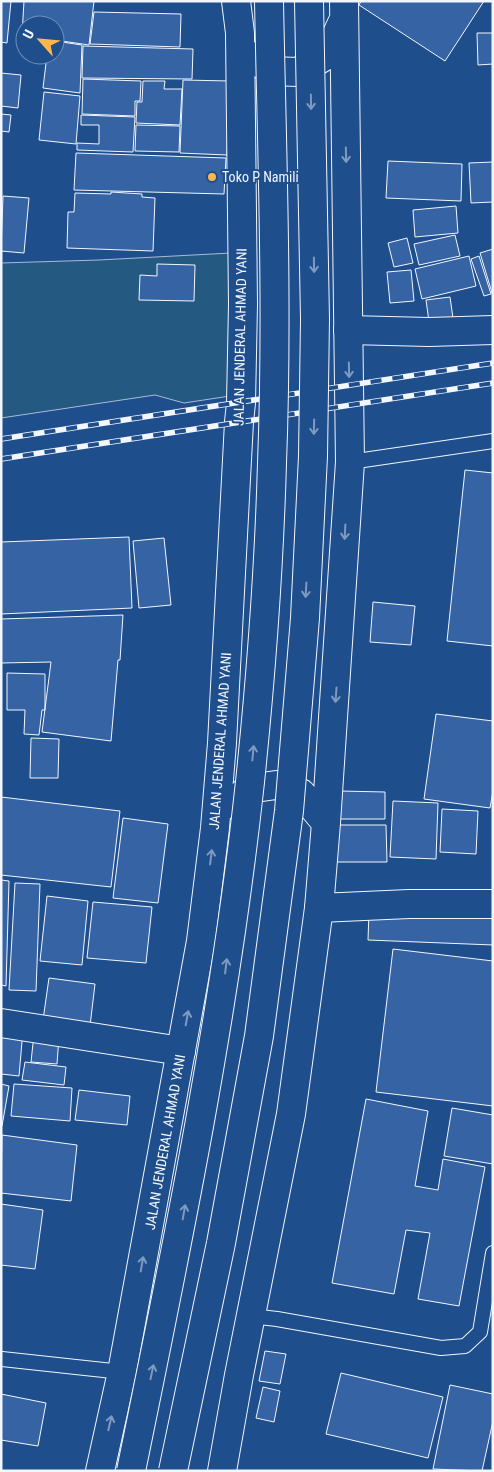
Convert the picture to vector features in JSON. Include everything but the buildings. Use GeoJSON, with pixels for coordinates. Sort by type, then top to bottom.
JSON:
{"type":"FeatureCollection","features":[{"type":"Feature","properties":{"kind":"main road","name":"JALAN JENDERAL AHMAD YANI"},"geometry":{"type":"LineString","coordinates":[[100,1471],[122,1372],[182,1051],[201,942],[215,828],[222,743],[241,402],[243,304],[240,33],[236,1]]}},
{"type":"Feature","properties":{"kind":"main road"},"geometry":{"type":"LineString","coordinates":[[132,1471],[180,1233],[219,1018],[250,782],[264,618],[272,461],[273,198],[269,1]]}},
{"type":"Feature","properties":{"kind":"main road"},"geometry":{"type":"LineString","coordinates":[[173,1471],[221,1243],[259,1036],[289,811],[305,618],[313,456],[315,319],[309,1]]}},
{"type":"Feature","properties":{"kind":"main road"},"geometry":{"type":"LineString","coordinates":[[240,33],[254,58],[270,71],[298,72],[327,55],[344,9]]}},
{"type":"Feature","properties":{"kind":"main road"},"geometry":{"type":"LineString","coordinates":[[222,1471],[290,1114],[319,908],[350,462],[344,9]]}},
{"type":"Feature","properties":{"kind":"main road"},"geometry":{"type":"LineString","coordinates":[[348,330],[430,332],[493,330]]}},
{"type":"Feature","properties":{"kind":"main road"},"geometry":{"type":"LineString","coordinates":[[215,828],[233,802],[248,789],[276,786],[301,793],[326,823]]}},
{"type":"Feature","properties":{"kind":"main road"},"geometry":{"type":"LineString","coordinates":[[319,908],[410,904],[493,904]]}},
{"type":"Feature","properties":{"kind":"main road"},"geometry":{"type":"LineString","coordinates":[[1,1023],[182,1051]]}},
{"type":"Feature","properties":{"kind":"lane"},"geometry":{"type":"LineString","coordinates":[[350,462],[493,441]]}},
{"type":"Feature","properties":{"kind":"lane"},"geometry":{"type":"LineString","coordinates":[[251,1316],[278,1319],[442,1348],[465,1346],[480,1332],[493,1253]]}},
{"type":"Feature","properties":{"kind":"lane"},"geometry":{"type":"LineString","coordinates":[[2,1359],[122,1372]]}},
{"type":"Feature","properties":{"kind":"shaded area"},"geometry":{"type":"Polygon","coordinates":[[[231,253],[230,396],[184,403],[155,395],[1,418],[1,263],[231,253]]]}},
{"type":"Feature","properties":{"kind":"railway"},"geometry":{"type":"LineString","coordinates":[[1,439],[493,363]]}},
{"type":"Feature","properties":{"kind":"railway"},"geometry":{"type":"LineString","coordinates":[[1,459],[493,383]]}},
{"type":"Feature","properties":{"kind":"place","name":"Toko P Namili"},"geometry":{"type":"Point","coordinates":[212,177]}}]}
